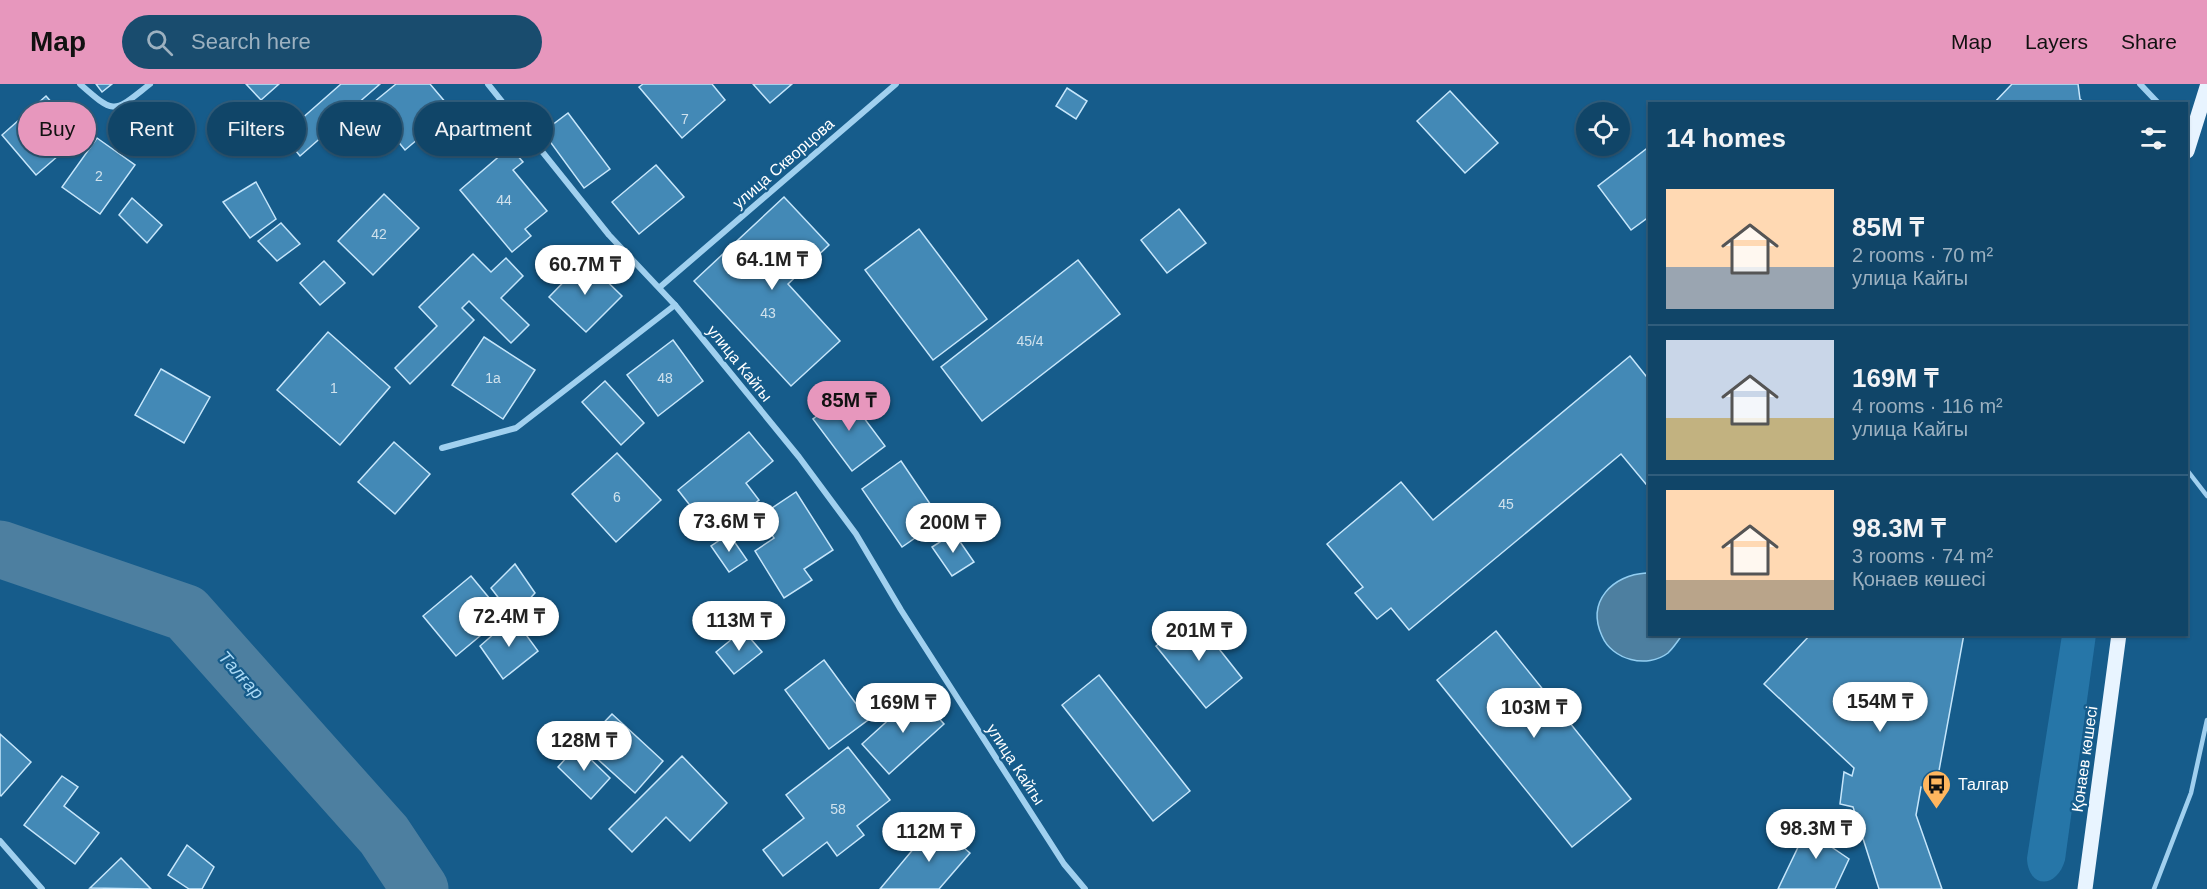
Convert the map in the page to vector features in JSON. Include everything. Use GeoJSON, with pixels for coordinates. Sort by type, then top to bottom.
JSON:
{"type":"FeatureCollection","features":[{"type":"Feature","properties":{"kind":"main road"},"geometry":{"type":"LineString","coordinates":[[2188,140],[2207,87]]}},
{"type":"Feature","properties":{"kind":"main road","name":"Қонаев көшесі"},"geometry":{"type":"LineString","coordinates":[[2085,889],[2119,636]]}},
{"type":"Feature","properties":{"kind":"street"},"geometry":{"type":"LineString","coordinates":[[80,84],[102,103],[112,108],[121,107],[150,84]]}},
{"type":"Feature","properties":{"kind":"street","name":"улица Кайгы"},"geometry":{"type":"LineString","coordinates":[[488,84],[609,235],[660,286],[799,457],[856,534],[901,610],[1058,854],[1085,889]]}},
{"type":"Feature","properties":{"kind":"street","name":"улица Скворцова"},"geometry":{"type":"LineString","coordinates":[[660,286],[896,84]]}},
{"type":"Feature","properties":{"kind":"street"},"geometry":{"type":"LineString","coordinates":[[2140,84],[2157,102]]}},
{"type":"Feature","properties":{"kind":"street"},"geometry":{"type":"LineString","coordinates":[[442,448],[516,428],[675,305]]}},
{"type":"Feature","properties":{"kind":"street"},"geometry":{"type":"LineString","coordinates":[[0,841],[42,889]]}},
{"type":"Feature","properties":{"kind":"lane"},"geometry":{"type":"LineString","coordinates":[[2188,471],[2207,496]]}},
{"type":"Feature","properties":{"kind":"lane"},"geometry":{"type":"LineString","coordinates":[[2154,889],[2191,793],[2207,720]]}},
{"type":"Feature","properties":{"kind":"shaded area"},"geometry":{"type":"Polygon","coordinates":[[[1648,574],[1648,636],[1681,636],[1668,653],[1660,658],[1631,660],[1614,651],[1602,636],[1597,612],[1600,601],[1613,585],[1634,575],[1648,574]]]}},
{"type":"Feature","properties":{"kind":"shaded area"},"geometry":{"type":"Polygon","coordinates":[[[2062,636],[2096,636],[2065,860],[2056,876],[2043,882],[2032,875],[2027,858],[2062,636]]]}},
{"type":"Feature","properties":{"kind":"building"},"geometry":{"type":"Polygon","coordinates":[[[96,84],[112,84],[102,92],[96,84]]]}},
{"type":"Feature","properties":{"kind":"building"},"geometry":{"type":"Polygon","coordinates":[[[246,84],[279,84],[261,100],[246,84]]]}},
{"type":"Feature","properties":{"kind":"building"},"geometry":{"type":"Polygon","coordinates":[[[341,84],[380,84],[359,102],[321,102],[341,84]]]}},
{"type":"Feature","properties":{"kind":"building"},"geometry":{"type":"Polygon","coordinates":[[[396,84],[430,84],[445,102],[414,102],[414,142],[405,150],[402,146],[402,102],[374,102],[396,84]]]}},
{"type":"Feature","properties":{"kind":"building"},"geometry":{"type":"Polygon","coordinates":[[[643,84],[712,84],[725,100],[682,138],[639,87],[643,84]]]}},
{"type":"Feature","properties":{"kind":"building"},"geometry":{"type":"Polygon","coordinates":[[[753,84],[792,84],[770,103],[753,84]]]}},
{"type":"Feature","properties":{"kind":"building"},"geometry":{"type":"Polygon","coordinates":[[[2012,84],[2078,84],[2080,99],[2084,102],[1995,102],[2012,84]]]}},
{"type":"Feature","properties":{"kind":"building"},"geometry":{"type":"Polygon","coordinates":[[[1067,88],[1087,101],[1076,119],[1056,106],[1067,88]]]}},
{"type":"Feature","properties":{"kind":"building"},"geometry":{"type":"Polygon","coordinates":[[[1450,91],[1498,143],[1465,173],[1417,121],[1450,91]]]}},
{"type":"Feature","properties":{"kind":"building"},"geometry":{"type":"Polygon","coordinates":[[[46,96],[51,102],[39,102],[46,96]]]}},
{"type":"Feature","properties":{"kind":"building"},"geometry":{"type":"Polygon","coordinates":[[[318,104],[318,140],[306,151],[306,115],[318,104]]]}},
{"type":"Feature","properties":{"kind":"building"},"geometry":{"type":"Polygon","coordinates":[[[568,113],[610,169],[584,188],[553,146],[553,124],[568,113]]]}},
{"type":"Feature","properties":{"kind":"building"},"geometry":{"type":"Polygon","coordinates":[[[18,121],[18,154],[2,135],[18,121]]]}},
{"type":"Feature","properties":{"kind":"building"},"geometry":{"type":"Polygon","coordinates":[[[96,139],[108,146],[108,156],[122,156],[135,165],[100,214],[62,187],[84,156],[96,156],[96,139]]]}},
{"type":"Feature","properties":{"kind":"building"},"geometry":{"type":"Polygon","coordinates":[[[1648,148],[1648,217],[1631,230],[1598,186],[1648,148]]]}},
{"type":"Feature","properties":{"kind":"building"},"geometry":{"type":"Polygon","coordinates":[[[20,156],[58,156],[36,175],[20,156]]]}},
{"type":"Feature","properties":{"kind":"building"},"geometry":{"type":"Polygon","coordinates":[[[500,156],[518,156],[523,162],[513,170],[547,211],[525,229],[531,236],[512,252],[460,190],[500,156]]]}},
{"type":"Feature","properties":{"kind":"building"},"geometry":{"type":"Polygon","coordinates":[[[656,165],[684,197],[639,234],[612,202],[656,165]]]}},
{"type":"Feature","properties":{"kind":"building"},"geometry":{"type":"Polygon","coordinates":[[[256,182],[276,219],[250,238],[223,202],[256,182]]]}},
{"type":"Feature","properties":{"kind":"building"},"geometry":{"type":"Polygon","coordinates":[[[384,194],[419,228],[373,275],[338,241],[384,194]]]}},
{"type":"Feature","properties":{"kind":"building"},"geometry":{"type":"Polygon","coordinates":[[[784,197],[829,245],[788,284],[840,341],[791,386],[694,281],[784,197]]]}},
{"type":"Feature","properties":{"kind":"building"},"geometry":{"type":"Polygon","coordinates":[[[132,198],[162,225],[147,243],[119,215],[132,198]]]}},
{"type":"Feature","properties":{"kind":"building"},"geometry":{"type":"Polygon","coordinates":[[[1179,209],[1206,243],[1167,273],[1141,240],[1179,209]]]}},
{"type":"Feature","properties":{"kind":"building"},"geometry":{"type":"Polygon","coordinates":[[[281,223],[300,244],[277,261],[258,241],[281,223]]]}},
{"type":"Feature","properties":{"kind":"building"},"geometry":{"type":"Polygon","coordinates":[[[919,229],[987,319],[933,360],[865,270],[919,229]]]}},
{"type":"Feature","properties":{"kind":"building"},"geometry":{"type":"Polygon","coordinates":[[[473,254],[491,272],[506,258],[523,276],[501,298],[529,325],[511,343],[469,301],[462,308],[474,320],[410,384],[395,368],[437,326],[419,307],[473,254]]]}},
{"type":"Feature","properties":{"kind":"building"},"geometry":{"type":"Polygon","coordinates":[[[585,260],[622,296],[586,332],[549,297],[585,260]]]}},
{"type":"Feature","properties":{"kind":"building"},"geometry":{"type":"Polygon","coordinates":[[[1078,260],[1120,314],[982,421],[941,367],[1078,260]]]}},
{"type":"Feature","properties":{"kind":"building"},"geometry":{"type":"Polygon","coordinates":[[[324,261],[345,283],[320,305],[300,283],[324,261]]]}},
{"type":"Feature","properties":{"kind":"building"},"geometry":{"type":"Polygon","coordinates":[[[328,332],[390,387],[340,445],[277,390],[328,332]]]}},
{"type":"Feature","properties":{"kind":"building"},"geometry":{"type":"Polygon","coordinates":[[[484,337],[535,370],[503,419],[452,385],[484,337]]]}},
{"type":"Feature","properties":{"kind":"building"},"geometry":{"type":"Polygon","coordinates":[[[673,340],[703,381],[658,416],[627,375],[673,340]]]}},
{"type":"Feature","properties":{"kind":"building"},"geometry":{"type":"Polygon","coordinates":[[[1630,356],[1648,378],[1648,487],[1621,454],[1409,630],[1391,608],[1377,619],[1355,593],[1363,587],[1327,544],[1401,482],[1433,520],[1630,356]]]}},
{"type":"Feature","properties":{"kind":"building"},"geometry":{"type":"Polygon","coordinates":[[[161,369],[210,397],[184,443],[135,415],[161,369]]]}},
{"type":"Feature","properties":{"kind":"building"},"geometry":{"type":"Polygon","coordinates":[[[605,381],[644,423],[621,445],[582,402],[605,381]]]}},
{"type":"Feature","properties":{"kind":"building"},"geometry":{"type":"Polygon","coordinates":[[[846,394],[885,446],[852,471],[813,419],[846,394]]]}},
{"type":"Feature","properties":{"kind":"building"},"geometry":{"type":"Polygon","coordinates":[[[749,432],[773,461],[746,483],[759,500],[714,536],[678,490],[749,432]]]}},
{"type":"Feature","properties":{"kind":"building"},"geometry":{"type":"Polygon","coordinates":[[[394,442],[430,474],[395,514],[358,482],[394,442]]]}},
{"type":"Feature","properties":{"kind":"building"},"geometry":{"type":"Polygon","coordinates":[[[617,453],[661,500],[616,542],[572,494],[617,453]]]}},
{"type":"Feature","properties":{"kind":"building"},"geometry":{"type":"Polygon","coordinates":[[[901,461],[941,520],[902,547],[862,489],[901,461]]]}},
{"type":"Feature","properties":{"kind":"building"},"geometry":{"type":"Polygon","coordinates":[[[796,492],[833,550],[804,569],[812,580],[784,598],[755,551],[774,538],[760,516],[796,492]]]}},
{"type":"Feature","properties":{"kind":"building"},"geometry":{"type":"Polygon","coordinates":[[[954,533],[974,562],[952,576],[932,547],[954,533]]]}},
{"type":"Feature","properties":{"kind":"building"},"geometry":{"type":"Polygon","coordinates":[[[729,534],[747,560],[729,572],[711,546],[729,534]]]}},
{"type":"Feature","properties":{"kind":"building"},"geometry":{"type":"Polygon","coordinates":[[[515,564],[535,593],[513,617],[491,588],[515,564]]]}},
{"type":"Feature","properties":{"kind":"building"},"geometry":{"type":"Polygon","coordinates":[[[471,576],[504,616],[456,656],[423,616],[471,576]]]}},
{"type":"Feature","properties":{"kind":"building"},"geometry":{"type":"Polygon","coordinates":[[[1193,616],[1242,678],[1206,708],[1156,646],[1193,616]]]}},
{"type":"Feature","properties":{"kind":"building"},"geometry":{"type":"Polygon","coordinates":[[[513,617],[538,651],[503,679],[480,646],[513,617]]]}},
{"type":"Feature","properties":{"kind":"building"},"geometry":{"type":"Polygon","coordinates":[[[743,630],[762,652],[734,674],[716,652],[743,630]]]}},
{"type":"Feature","properties":{"kind":"building"},"geometry":{"type":"Polygon","coordinates":[[[1496,631],[1631,799],[1572,847],[1437,680],[1496,631]]]}},
{"type":"Feature","properties":{"kind":"building"},"geometry":{"type":"Polygon","coordinates":[[[1809,636],[1964,636],[1936,787],[1921,787],[1916,815],[1942,889],[1879,889],[1853,807],[1840,804],[1844,772],[1852,776],[1854,768],[1764,684],[1809,636]]]}},
{"type":"Feature","properties":{"kind":"building"},"geometry":{"type":"Polygon","coordinates":[[[824,660],[868,720],[829,749],[785,690],[824,660]]]}},
{"type":"Feature","properties":{"kind":"building"},"geometry":{"type":"Polygon","coordinates":[[[1099,675],[1190,791],[1153,821],[1062,705],[1099,675]]]}},
{"type":"Feature","properties":{"kind":"building"},"geometry":{"type":"Polygon","coordinates":[[[917,694],[944,724],[889,774],[862,744],[917,694]]]}},
{"type":"Feature","properties":{"kind":"building"},"geometry":{"type":"Polygon","coordinates":[[[612,714],[663,761],[635,793],[582,745],[612,714]]]}},
{"type":"Feature","properties":{"kind":"building"},"geometry":{"type":"Polygon","coordinates":[[[0,734],[31,762],[1,796],[0,795],[0,734]]]}},
{"type":"Feature","properties":{"kind":"building"},"geometry":{"type":"Polygon","coordinates":[[[577,746],[610,778],[591,799],[558,767],[577,746]]]}},
{"type":"Feature","properties":{"kind":"building"},"geometry":{"type":"Polygon","coordinates":[[[848,747],[890,800],[857,826],[864,835],[837,856],[827,842],[783,876],[763,850],[804,818],[786,795],[848,747]]]}},
{"type":"Feature","properties":{"kind":"building"},"geometry":{"type":"Polygon","coordinates":[[[682,756],[727,803],[690,841],[666,817],[632,852],[609,829],[682,756]]]}},
{"type":"Feature","properties":{"kind":"building"},"geometry":{"type":"Polygon","coordinates":[[[62,776],[78,787],[64,806],[99,833],[75,864],[24,825],[62,776]]]}},
{"type":"Feature","properties":{"kind":"building"},"geometry":{"type":"Polygon","coordinates":[[[1813,816],[1839,832],[1833,848],[1849,859],[1835,889],[1778,889],[1813,816]]]}},
{"type":"Feature","properties":{"kind":"building"},"geometry":{"type":"Polygon","coordinates":[[[935,823],[970,853],[939,889],[880,889],[935,823]]]}},
{"type":"Feature","properties":{"kind":"building"},"geometry":{"type":"Polygon","coordinates":[[[187,845],[214,867],[202,889],[189,889],[168,875],[187,845]]]}},
{"type":"Feature","properties":{"kind":"building"},"geometry":{"type":"Polygon","coordinates":[[[121,858],[151,889],[90,888],[121,858]]]}},
{"type":"Feature","properties":{"kind":"waterway","name":"Талғар"},"geometry":{"type":"LineString","coordinates":[[0,549],[186,613],[384,835],[420,889]]}},
{"type":"Feature","properties":{"kind":"place","name":"Талгар"},"geometry":{"type":"Point","coordinates":[1937,810]}}]}
